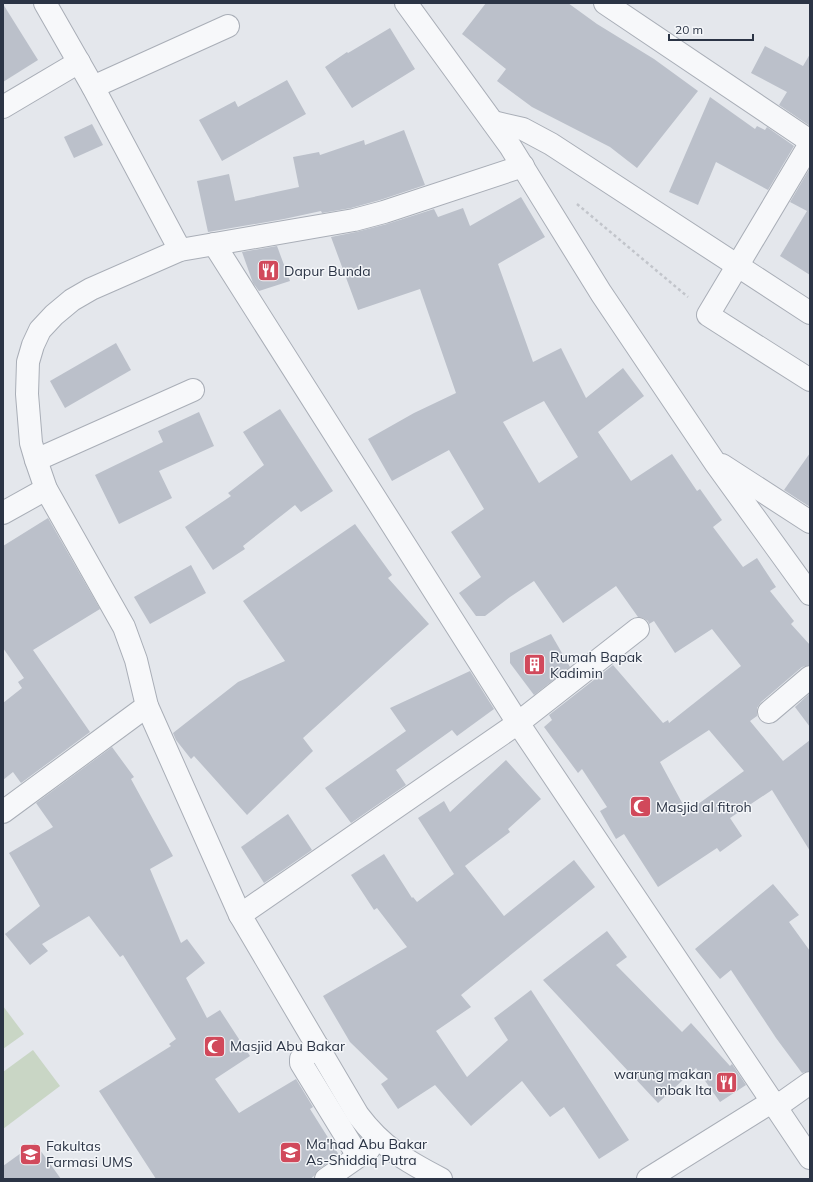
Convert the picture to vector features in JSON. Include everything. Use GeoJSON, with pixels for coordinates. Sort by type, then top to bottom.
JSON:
{"type":"FeatureCollection","features":[{"type":"Feature","properties":{"kind":"street"},"geometry":{"type":"LineString","coordinates":[[45,3],[93,87],[180,250]]}},
{"type":"Feature","properties":{"kind":"street"},"geometry":{"type":"LineString","coordinates":[[406,3],[493,122],[523,166],[601,293],[711,458],[810,594]]}},
{"type":"Feature","properties":{"kind":"street"},"geometry":{"type":"LineString","coordinates":[[605,3],[810,142],[708,315],[810,380]]}},
{"type":"Feature","properties":{"kind":"street"},"geometry":{"type":"LineString","coordinates":[[93,87],[228,26]]}},
{"type":"Feature","properties":{"kind":"street"},"geometry":{"type":"LineString","coordinates":[[3,107],[79,62]]}},
{"type":"Feature","properties":{"kind":"street"},"geometry":{"type":"LineString","coordinates":[[493,122],[523,129],[551,144],[810,313]]}},
{"type":"Feature","properties":{"kind":"street"},"geometry":{"type":"LineString","coordinates":[[441,1179],[410,1163],[380,1141],[368,1129],[358,1115],[240,915],[147,706],[136,660],[124,627],[46,489],[31,443],[26,378],[31,351],[40,330],[54,315],[72,300],[91,289],[180,250],[327,225],[384,212],[523,166]]}},
{"type":"Feature","properties":{"kind":"street"},"geometry":{"type":"LineString","coordinates":[[214,244],[518,723],[810,1158]]}},
{"type":"Feature","properties":{"kind":"street"},"geometry":{"type":"LineString","coordinates":[[36,460],[192,390]]}},
{"type":"Feature","properties":{"kind":"street"},"geometry":{"type":"LineString","coordinates":[[711,458],[810,522]]}},
{"type":"Feature","properties":{"kind":"street"},"geometry":{"type":"LineString","coordinates":[[3,513],[46,489]]}},
{"type":"Feature","properties":{"kind":"street"},"geometry":{"type":"LineString","coordinates":[[240,915],[518,723],[638,629]]}},
{"type":"Feature","properties":{"kind":"street"},"geometry":{"type":"LineString","coordinates":[[770,712],[810,677]]}},
{"type":"Feature","properties":{"kind":"street"},"geometry":{"type":"LineString","coordinates":[[3,812],[147,706]]}},
{"type":"Feature","properties":{"kind":"street"},"geometry":{"type":"LineString","coordinates":[[318,1047],[304,1056],[301,1059],[301,1063],[358,1156]]}},
{"type":"Feature","properties":{"kind":"street"},"geometry":{"type":"LineString","coordinates":[[648,1179],[810,1083]]}},
{"type":"Feature","properties":{"kind":"street"},"geometry":{"type":"LineString","coordinates":[[326,1179],[380,1141]]}},
{"type":"Feature","properties":{"kind":"path"},"geometry":{"type":"LineString","coordinates":[[576,202],[708,315]]}},
{"type":"Feature","properties":{"kind":"green space"},"geometry":{"type":"Polygon","coordinates":[[[3,1006],[24,1034],[3,1049],[3,1006]]]}},
{"type":"Feature","properties":{"kind":"green space"},"geometry":{"type":"Polygon","coordinates":[[[33,1050],[60,1086],[3,1129],[3,1072],[33,1050]]]}},
{"type":"Feature","properties":{"kind":"building"},"geometry":{"type":"Polygon","coordinates":[[[486,3],[568,3],[597,24],[654,59],[698,91],[637,168],[610,147],[532,107],[497,81],[506,69],[462,34],[486,3]]]}},
{"type":"Feature","properties":{"kind":"building"},"geometry":{"type":"Polygon","coordinates":[[[3,4],[38,60],[3,82],[3,4]]]}},
{"type":"Feature","properties":{"kind":"building"},"geometry":{"type":"Polygon","coordinates":[[[390,28],[415,69],[352,108],[325,67],[347,52],[348,53],[390,28]]]}},
{"type":"Feature","properties":{"kind":"building"},"geometry":{"type":"Polygon","coordinates":[[[765,46],[803,66],[810,54],[810,126],[779,105],[787,92],[751,73],[765,46]]]}},
{"type":"Feature","properties":{"kind":"building"},"geometry":{"type":"Polygon","coordinates":[[[287,80],[306,114],[222,161],[199,120],[235,101],[238,107],[287,80]]]}},
{"type":"Feature","properties":{"kind":"building"},"geometry":{"type":"Polygon","coordinates":[[[710,97],[755,129],[757,126],[765,130],[767,127],[794,146],[768,190],[716,162],[698,205],[669,192],[710,97]]]}},
{"type":"Feature","properties":{"kind":"building"},"geometry":{"type":"Polygon","coordinates":[[[92,124],[103,145],[74,158],[64,137],[92,124]]]}},
{"type":"Feature","properties":{"kind":"building"},"geometry":{"type":"Polygon","coordinates":[[[404,130],[425,185],[351,208],[322,213],[321,211],[208,232],[197,181],[229,174],[235,201],[299,187],[293,157],[319,152],[320,155],[364,140],[365,145],[404,130]]]}},
{"type":"Feature","properties":{"kind":"building"},"geometry":{"type":"Polygon","coordinates":[[[810,168],[810,275],[780,256],[807,211],[790,202],[810,168]]]}},
{"type":"Feature","properties":{"kind":"building"},"geometry":{"type":"Polygon","coordinates":[[[521,197],[545,237],[498,264],[533,362],[561,348],[586,398],[623,368],[644,396],[598,432],[631,481],[672,454],[697,491],[700,489],[722,520],[713,527],[743,567],[757,558],[776,587],[770,591],[794,621],[791,624],[810,645],[810,665],[802,667],[761,702],[757,708],[757,716],[750,721],[783,761],[810,740],[810,851],[772,790],[730,818],[742,836],[720,852],[717,848],[658,887],[624,834],[616,839],[600,811],[607,807],[582,769],[578,773],[544,727],[552,720],[549,715],[613,665],[663,723],[668,720],[669,723],[741,666],[712,629],[675,653],[654,621],[649,624],[648,621],[638,617],[616,586],[563,623],[534,581],[485,616],[476,616],[459,593],[481,577],[451,532],[484,509],[449,450],[392,481],[368,439],[414,413],[456,393],[420,289],[358,310],[331,237],[387,224],[434,209],[438,217],[463,208],[470,226],[521,197]],[[544,401],[503,422],[539,483],[578,457],[544,401]],[[709,730],[660,762],[687,812],[744,771],[709,730]]]}},
{"type":"Feature","properties":{"kind":"building","name":"Dapur Bunda"},"geometry":{"type":"Polygon","coordinates":[[[277,246],[290,281],[259,291],[253,283],[242,252],[277,246]]]}},
{"type":"Feature","properties":{"kind":"building"},"geometry":{"type":"Polygon","coordinates":[[[116,343],[131,370],[65,408],[50,381],[116,343]]]}},
{"type":"Feature","properties":{"kind":"building"},"geometry":{"type":"Polygon","coordinates":[[[280,409],[333,491],[301,512],[295,505],[243,546],[245,549],[213,570],[185,527],[231,496],[228,493],[264,465],[243,432],[280,409]]]}},
{"type":"Feature","properties":{"kind":"building"},"geometry":{"type":"Polygon","coordinates":[[[199,412],[214,446],[159,471],[172,498],[119,524],[95,475],[163,442],[158,431],[199,412]]]}},
{"type":"Feature","properties":{"kind":"building"},"geometry":{"type":"Polygon","coordinates":[[[810,453],[810,507],[784,490],[810,453]]]}},
{"type":"Feature","properties":{"kind":"building"},"geometry":{"type":"Polygon","coordinates":[[[48,518],[100,609],[33,650],[90,732],[21,783],[13,772],[3,780],[3,703],[22,688],[18,682],[24,678],[3,648],[3,546],[48,518]]]}},
{"type":"Feature","properties":{"kind":"building"},"geometry":{"type":"Polygon","coordinates":[[[355,524],[392,575],[388,578],[429,624],[303,738],[313,751],[247,815],[194,756],[191,759],[176,740],[173,733],[238,682],[285,661],[243,601],[355,524]]]}},
{"type":"Feature","properties":{"kind":"building"},"geometry":{"type":"Polygon","coordinates":[[[191,565],[206,593],[150,624],[134,597],[191,565]]]}},
{"type":"Feature","properties":{"kind":"building","name":"Rumah Bapak Kadimin"},"geometry":{"type":"Polygon","coordinates":[[[551,634],[570,667],[534,695],[510,663],[510,653],[551,634]]]}},
{"type":"Feature","properties":{"kind":"building"},"geometry":{"type":"Polygon","coordinates":[[[470,671],[494,709],[457,736],[452,730],[396,770],[406,785],[351,823],[325,788],[406,731],[390,708],[470,671]]]}},
{"type":"Feature","properties":{"kind":"building"},"geometry":{"type":"Polygon","coordinates":[[[810,693],[810,727],[795,707],[810,693]]]}},
{"type":"Feature","properties":{"kind":"building"},"geometry":{"type":"Polygon","coordinates":[[[112,747],[134,777],[131,779],[173,856],[150,869],[181,943],[187,939],[205,963],[186,978],[207,1018],[220,1010],[250,1056],[215,1079],[239,1113],[296,1079],[313,1107],[310,1109],[339,1155],[319,1169],[310,1179],[156,1179],[99,1091],[171,1046],[169,1044],[176,1039],[123,955],[120,957],[89,916],[42,944],[48,951],[30,965],[5,934],[40,906],[9,853],[53,827],[36,803],[112,747]]]}},
{"type":"Feature","properties":{"kind":"building"},"geometry":{"type":"Polygon","coordinates":[[[506,760],[541,799],[508,829],[510,832],[461,869],[465,866],[504,916],[574,860],[595,887],[461,995],[471,1007],[436,1031],[467,1077],[508,1040],[494,1018],[531,990],[629,1140],[599,1159],[564,1107],[550,1117],[522,1081],[471,1126],[435,1085],[398,1109],[381,1084],[388,1079],[350,1042],[323,996],[407,947],[377,908],[374,910],[351,875],[384,854],[412,898],[413,897],[417,902],[454,874],[418,818],[444,801],[450,812],[506,760]]]}},
{"type":"Feature","properties":{"kind":"building"},"geometry":{"type":"Polygon","coordinates":[[[288,814],[312,850],[264,883],[241,847],[288,814]]]}},
{"type":"Feature","properties":{"kind":"building"},"geometry":{"type":"Polygon","coordinates":[[[773,884],[799,915],[789,922],[810,951],[810,1071],[802,1073],[776,1038],[731,970],[720,979],[695,949],[773,884]]]}},
{"type":"Feature","properties":{"kind":"building"},"geometry":{"type":"Polygon","coordinates":[[[607,931],[627,957],[616,965],[682,1032],[691,1023],[730,1066],[732,1064],[746,1085],[720,1102],[696,1068],[658,1103],[543,980],[607,931]]]}},
{"type":"Feature","properties":{"kind":"building","name":"Fakultas Farmasi UMS"},"geometry":{"type":"Polygon","coordinates":[[[35,1143],[61,1179],[3,1179],[3,1166],[35,1143]]]}},
{"type":"Feature","properties":{"kind":"place","name":"Dapur Bunda"},"geometry":{"type":"Point","coordinates":[268,271]}},
{"type":"Feature","properties":{"kind":"place","name":"Rumah Bapak Kadimin"},"geometry":{"type":"Point","coordinates":[535,665]}},
{"type":"Feature","properties":{"kind":"place","name":"Masjid al fitroh"},"geometry":{"type":"Point","coordinates":[641,807]}},
{"type":"Feature","properties":{"kind":"place","name":"Masjid Abu Bakar"},"geometry":{"type":"Point","coordinates":[215,1046]}},
{"type":"Feature","properties":{"kind":"place","name":"warung makan mbak Ita"},"geometry":{"type":"Point","coordinates":[727,1082]}},
{"type":"Feature","properties":{"kind":"place","name":"Ma'had Abu Bakar As-Shiddiq Putra"},"geometry":{"type":"Point","coordinates":[291,1152]}},
{"type":"Feature","properties":{"kind":"place","name":"Fakultas Farmasi UMS"},"geometry":{"type":"Point","coordinates":[31,1154]}}]}
